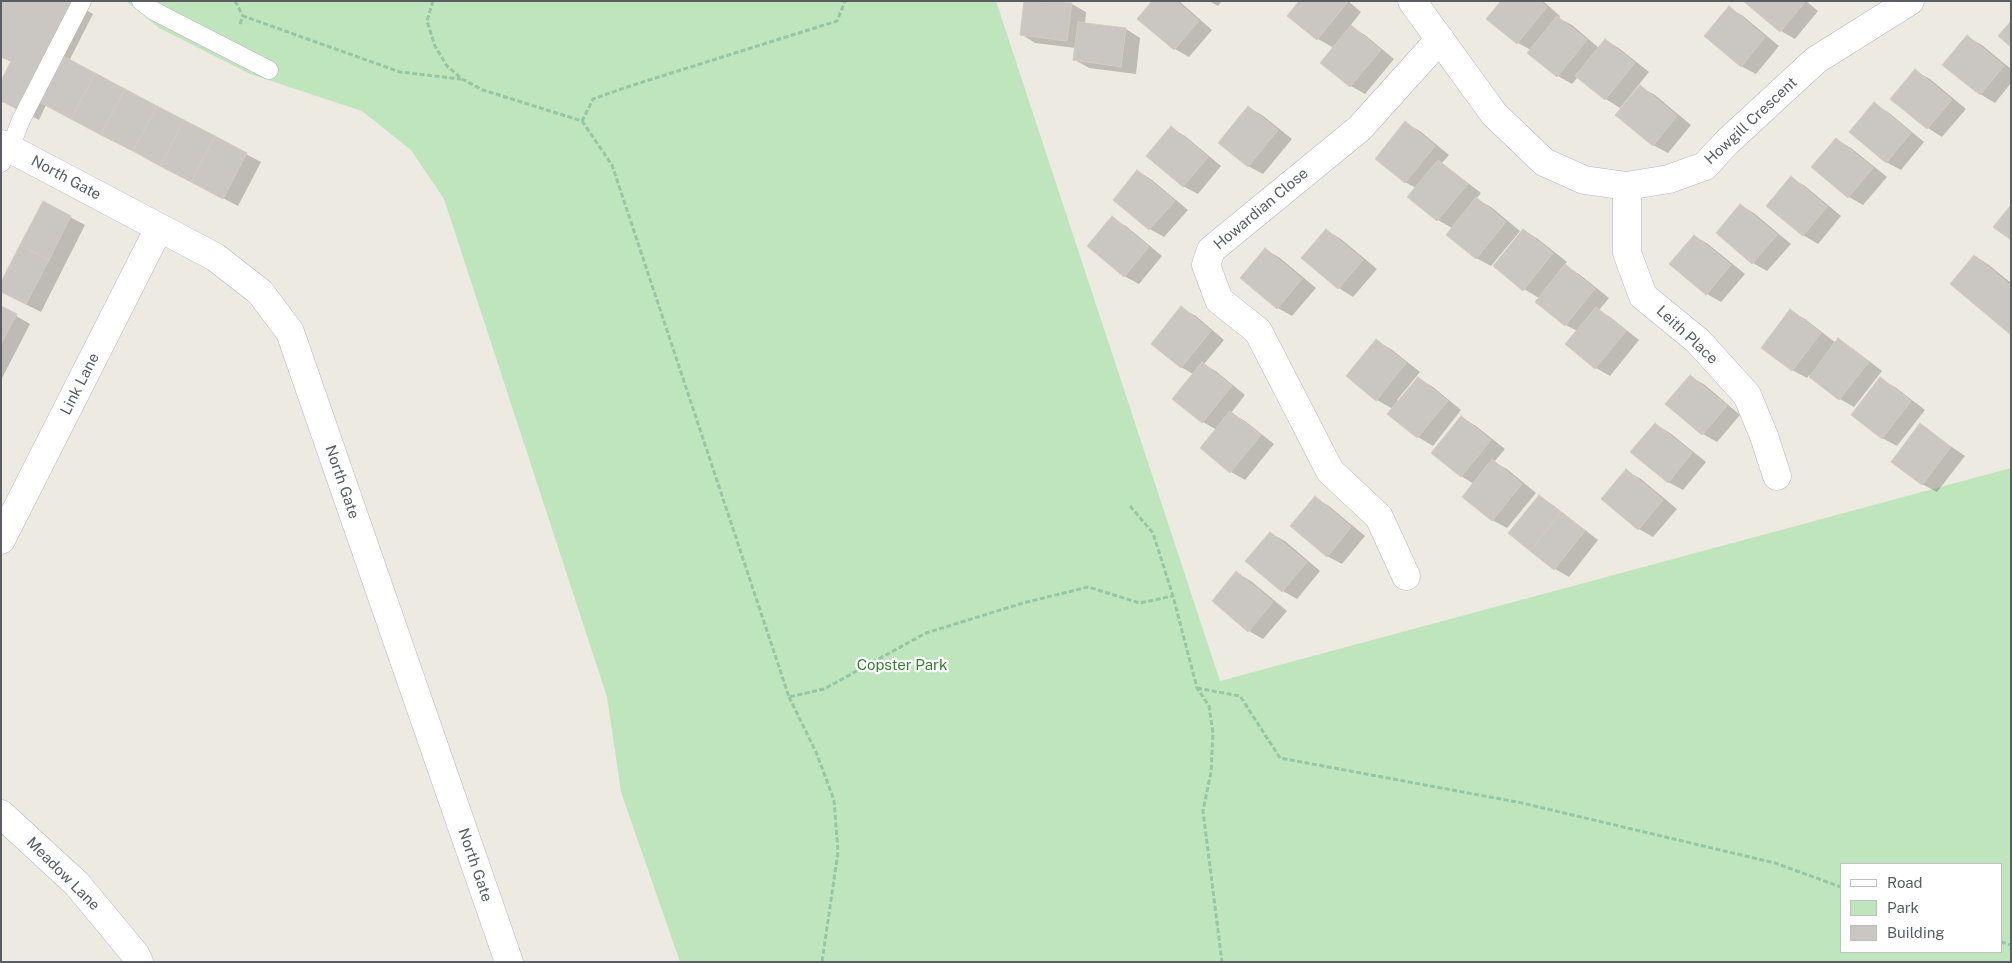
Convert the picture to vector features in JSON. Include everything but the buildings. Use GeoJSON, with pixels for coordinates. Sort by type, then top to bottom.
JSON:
{"type":"FeatureCollection","features":[{"type":"Feature","properties":{"kind":"street","name":"Howgill Crescent"},"geometry":{"type":"LineString","coordinates":[[1412,1],[1494,114],[1544,162],[1584,180],[1627,186],[1669,179],[1705,166],[1726,143],[1816,60],[1900,4]]}},
{"type":"Feature","properties":{"kind":"street","name":"Howardian Close"},"geometry":{"type":"LineString","coordinates":[[1406,576],[1379,517],[1330,471],[1258,331],[1219,300],[1206,265],[1211,250],[1360,128],[1440,40]]}},
{"type":"Feature","properties":{"kind":"street","name":"North Gate"},"geometry":{"type":"LineString","coordinates":[[4,152],[215,257],[260,292],[290,332],[509,962]]}},
{"type":"Feature","properties":{"kind":"street","name":"Leith Place"},"geometry":{"type":"LineString","coordinates":[[1627,186],[1627,253],[1643,296],[1698,341],[1747,395],[1764,436],[1777,476]]}},
{"type":"Feature","properties":{"kind":"street","name":"Link Lane"},"geometry":{"type":"LineString","coordinates":[[1,540],[159,228]]}},
{"type":"Feature","properties":{"kind":"street","name":"Meadow Lane"},"geometry":{"type":"LineString","coordinates":[[1,814],[77,884],[135,954],[139,962]]}},
{"type":"Feature","properties":{"kind":"lane"},"geometry":{"type":"LineString","coordinates":[[4,152],[82,1]]}},
{"type":"Feature","properties":{"kind":"lane"},"geometry":{"type":"LineString","coordinates":[[141,1],[227,50],[269,70]]}},
{"type":"Feature","properties":{"kind":"path"},"geometry":{"type":"LineString","coordinates":[[235,1],[243,16],[400,72],[462,79]]}},
{"type":"Feature","properties":{"kind":"path"},"geometry":{"type":"LineString","coordinates":[[432,1],[427,21],[435,46],[447,66],[462,79],[483,90],[582,121],[612,165],[789,697],[816,752],[834,800],[838,852],[822,962]]}},
{"type":"Feature","properties":{"kind":"path"},"geometry":{"type":"LineString","coordinates":[[582,121],[593,99],[837,21],[845,1]]}},
{"type":"Feature","properties":{"kind":"path"},"geometry":{"type":"LineString","coordinates":[[227,50],[243,16]]}},
{"type":"Feature","properties":{"kind":"path"},"geometry":{"type":"LineString","coordinates":[[1130,506],[1153,533],[1173,596],[1197,688],[1209,706],[1213,734],[1210,772],[1203,812],[1222,962]]}},
{"type":"Feature","properties":{"kind":"path"},"geometry":{"type":"LineString","coordinates":[[789,697],[824,689],[926,633],[1023,603],[1088,587],[1140,603],[1173,596]]}},
{"type":"Feature","properties":{"kind":"path"},"geometry":{"type":"LineString","coordinates":[[1197,688],[1240,696],[1280,758],[1531,806],[1775,863],[1840,887]]}},
{"type":"Feature","properties":{"kind":"green space","name":"Copster Park"},"geometry":{"type":"Polygon","coordinates":[[[126,1],[996,1],[1220,681],[2011,468],[2011,962],[680,962],[621,792],[607,697],[444,199],[411,150],[362,111],[250,74],[159,28],[126,1]]]}}]}
